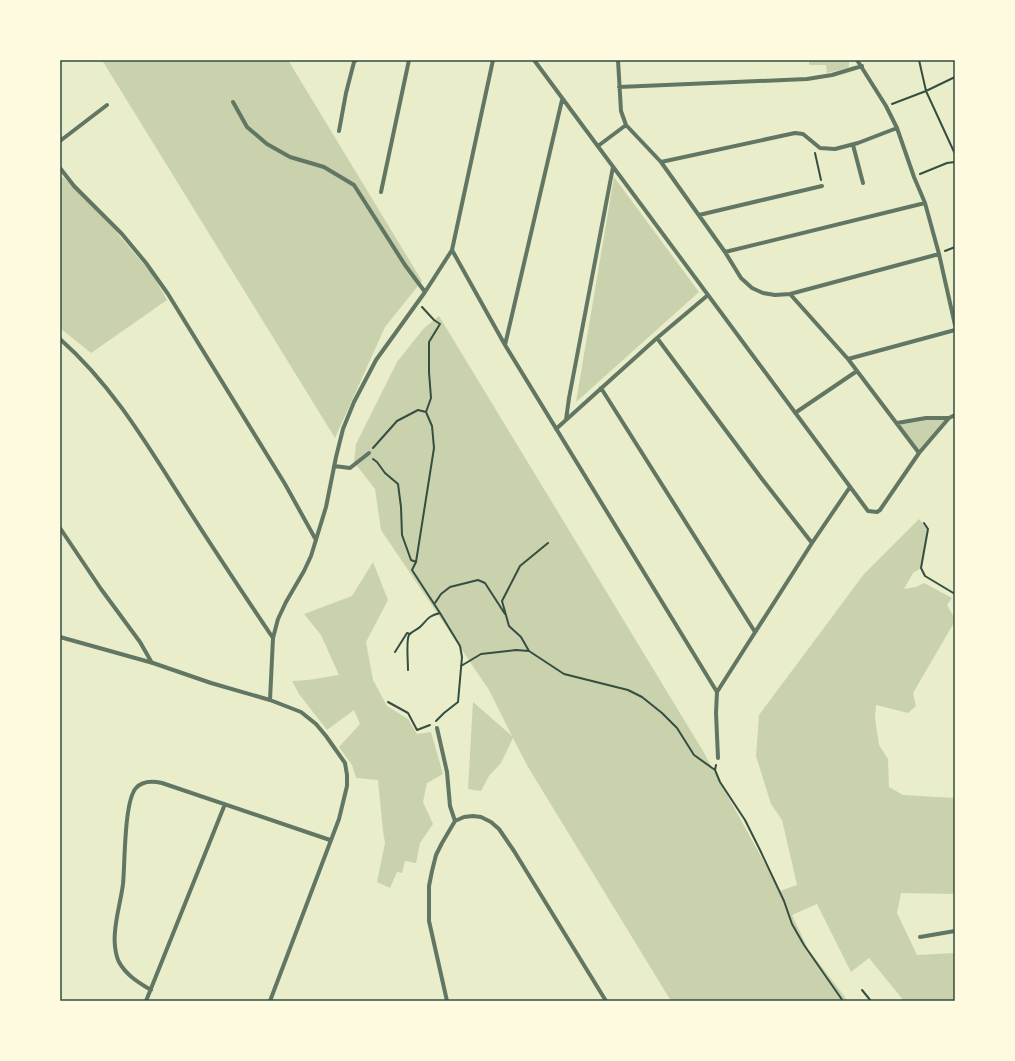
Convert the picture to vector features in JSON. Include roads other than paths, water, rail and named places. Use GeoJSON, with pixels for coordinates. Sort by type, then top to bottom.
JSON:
{"type":"FeatureCollection","features":[{"type":"Feature","properties":{"kind":"street"},"geometry":{"type":"LineString","coordinates":[[340,131],[346,93],[354,62],[356,60]]}},
{"type":"Feature","properties":{"kind":"street"},"geometry":{"type":"LineString","coordinates":[[381,192],[409,60]]}},
{"type":"Feature","properties":{"kind":"street"},"geometry":{"type":"LineString","coordinates":[[270,700],[273,638],[278,619],[311,556],[326,507],[343,429],[354,402],[376,360],[425,292],[452,250],[493,60]]}},
{"type":"Feature","properties":{"kind":"street"},"geometry":{"type":"LineString","coordinates":[[534,60],[562,100],[598,146],[868,511],[877,512],[883,506],[919,453],[949,418],[955,415]]}},
{"type":"Feature","properties":{"kind":"street"},"geometry":{"type":"LineString","coordinates":[[618,60],[621,110],[626,124],[661,162],[742,278],[752,288],[763,293],[775,295],[790,294],[939,254]]}},
{"type":"Feature","properties":{"kind":"street"},"geometry":{"type":"LineString","coordinates":[[857,60],[886,106],[897,128],[914,177],[925,203],[939,254],[955,325]]}},
{"type":"Feature","properties":{"kind":"street"},"geometry":{"type":"LineString","coordinates":[[619,87],[807,78],[832,75],[862,66]]}},
{"type":"Feature","properties":{"kind":"street"},"geometry":{"type":"LineString","coordinates":[[505,345],[562,100]]}},
{"type":"Feature","properties":{"kind":"street"},"geometry":{"type":"LineString","coordinates":[[233,102],[246,127],[267,144],[290,157],[324,167],[354,184],[405,265],[425,292]]}},
{"type":"Feature","properties":{"kind":"street"},"geometry":{"type":"LineString","coordinates":[[60,141],[107,105]]}},
{"type":"Feature","properties":{"kind":"street"},"geometry":{"type":"LineString","coordinates":[[598,146],[626,124]]}},
{"type":"Feature","properties":{"kind":"street"},"geometry":{"type":"LineString","coordinates":[[661,162],[795,133],[804,134],[816,146],[827,150],[835,150],[897,128]]}},
{"type":"Feature","properties":{"kind":"street"},"geometry":{"type":"LineString","coordinates":[[852,145],[863,183]]}},
{"type":"Feature","properties":{"kind":"street"},"geometry":{"type":"LineString","coordinates":[[566,420],[613,167]]}},
{"type":"Feature","properties":{"kind":"street"},"geometry":{"type":"LineString","coordinates":[[60,168],[74,186],[122,234],[146,263],[168,294],[286,484],[316,540]]}},
{"type":"Feature","properties":{"kind":"street"},"geometry":{"type":"LineString","coordinates":[[699,215],[822,186]]}},
{"type":"Feature","properties":{"kind":"street"},"geometry":{"type":"LineString","coordinates":[[725,252],[925,203]]}},
{"type":"Feature","properties":{"kind":"street"},"geometry":{"type":"LineString","coordinates":[[452,250],[505,345],[717,692]]}},
{"type":"Feature","properties":{"kind":"street"},"geometry":{"type":"LineString","coordinates":[[556,429],[708,294]]}},
{"type":"Feature","properties":{"kind":"street"},"geometry":{"type":"LineString","coordinates":[[790,294],[848,359],[919,453]]}},
{"type":"Feature","properties":{"kind":"street"},"geometry":{"type":"LineString","coordinates":[[848,359],[955,330]]}},
{"type":"Feature","properties":{"kind":"street"},"geometry":{"type":"LineString","coordinates":[[657,338],[762,479],[812,543]]}},
{"type":"Feature","properties":{"kind":"street"},"geometry":{"type":"LineString","coordinates":[[60,339],[78,355],[102,381],[136,427],[218,556],[273,638]]}},
{"type":"Feature","properties":{"kind":"street"},"geometry":{"type":"LineString","coordinates":[[796,414],[857,371]]}},
{"type":"Feature","properties":{"kind":"street"},"geometry":{"type":"LineString","coordinates":[[601,388],[755,632]]}},
{"type":"Feature","properties":{"kind":"street"},"geometry":{"type":"LineString","coordinates":[[897,423],[926,418],[949,418]]}},
{"type":"Feature","properties":{"kind":"street"},"geometry":{"type":"LineString","coordinates":[[334,466],[350,468],[368,454]]}},
{"type":"Feature","properties":{"kind":"street"},"geometry":{"type":"LineString","coordinates":[[718,758],[716,713],[717,692],[812,543],[850,487]]}},
{"type":"Feature","properties":{"kind":"street"},"geometry":{"type":"LineString","coordinates":[[60,528],[101,589],[140,642],[153,663]]}},
{"type":"Feature","properties":{"kind":"street"},"geometry":{"type":"LineString","coordinates":[[60,637],[153,663],[270,700],[301,712],[316,724],[345,763],[347,786],[339,819],[270,1001]]}},
{"type":"Feature","properties":{"kind":"street"},"geometry":{"type":"LineString","coordinates":[[436,728],[447,772],[450,806],[455,821]]}},
{"type":"Feature","properties":{"kind":"street"},"geometry":{"type":"LineString","coordinates":[[151,990],[134,980],[119,963],[116,951],[115,933],[123,883],[127,825],[132,796],[135,788],[141,784],[155,781],[330,840]]}},
{"type":"Feature","properties":{"kind":"street"},"geometry":{"type":"LineString","coordinates":[[146,1001],[225,804]]}},
{"type":"Feature","properties":{"kind":"street"},"geometry":{"type":"LineString","coordinates":[[447,1001],[429,921],[429,886],[436,856],[455,821],[464,817],[473,816],[481,817],[491,822],[499,830],[514,851],[606,1001]]}},
{"type":"Feature","properties":{"kind":"street"},"geometry":{"type":"LineString","coordinates":[[920,937],[955,931]]}}]}
